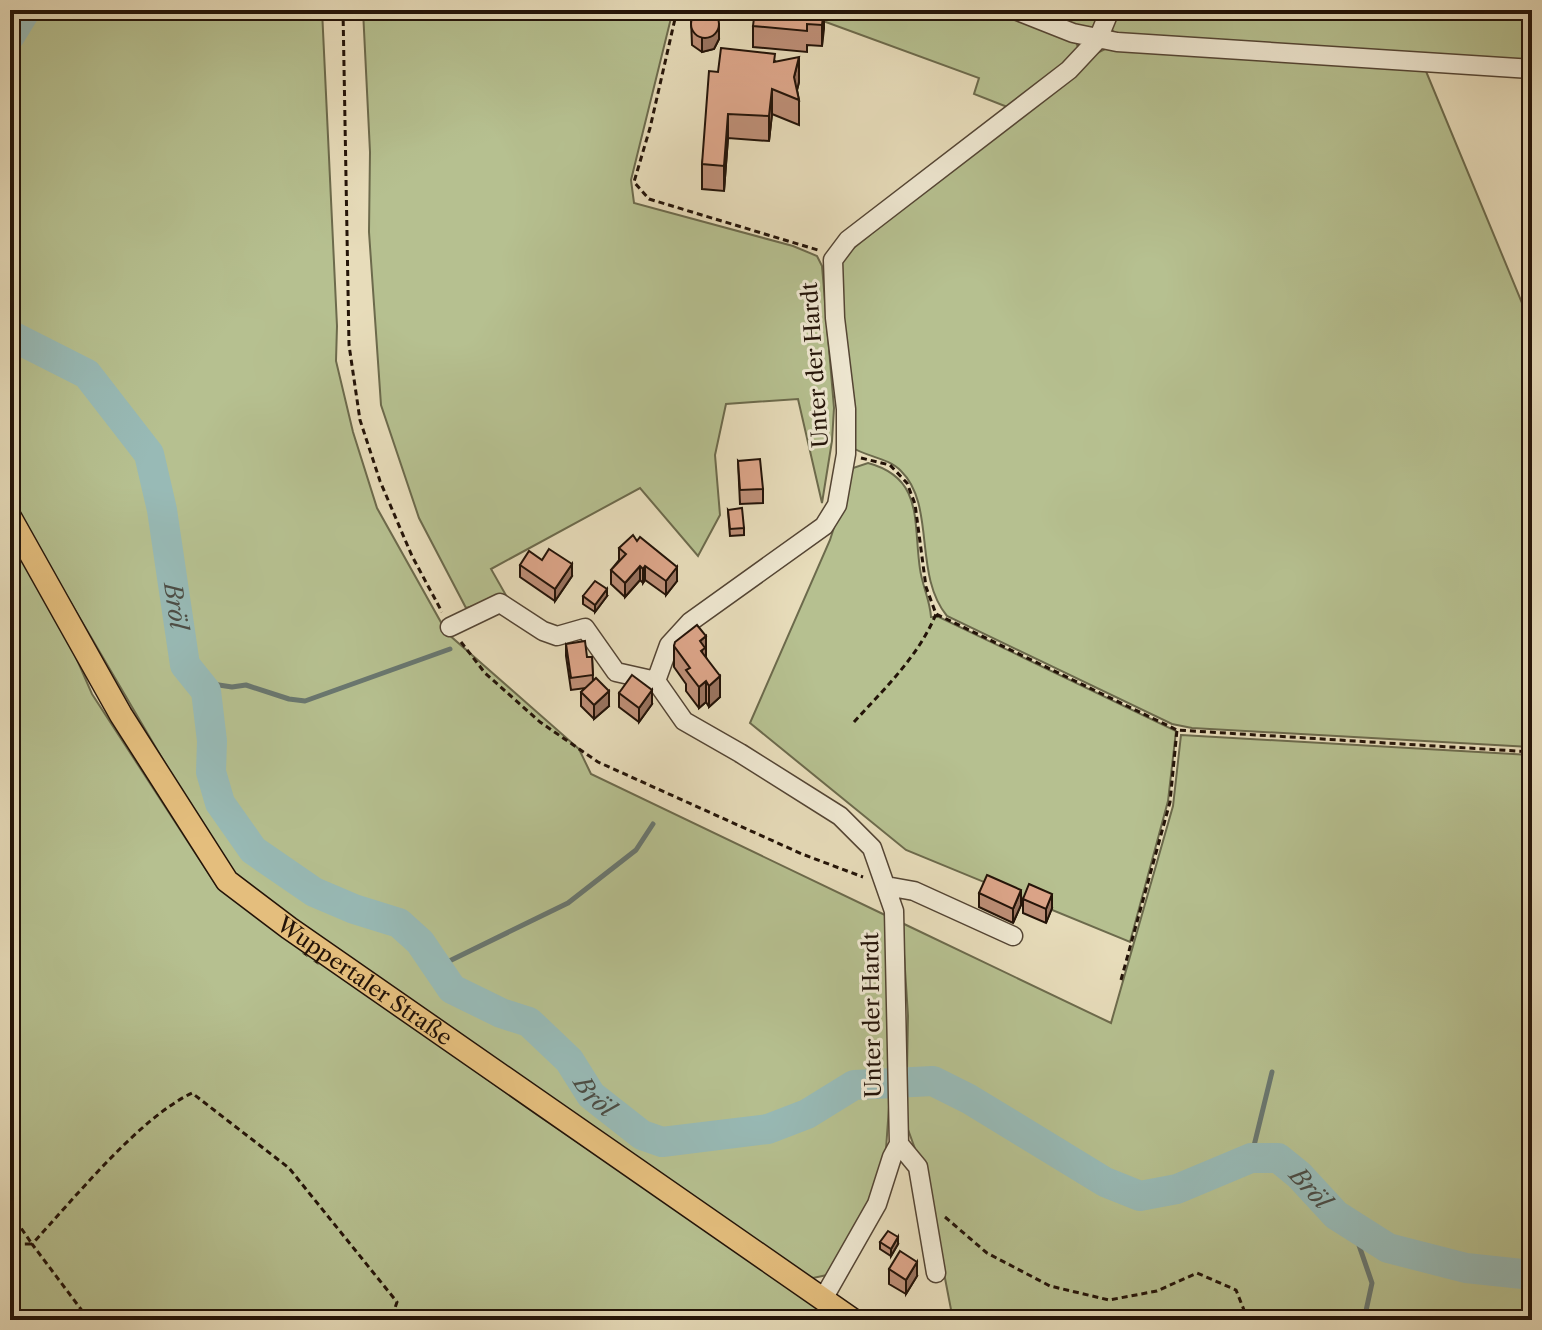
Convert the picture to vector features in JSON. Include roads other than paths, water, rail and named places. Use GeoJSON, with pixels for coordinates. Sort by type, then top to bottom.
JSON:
{"type":"FeatureCollection","features":[{"type":"Feature","properties":{"kind":"main road","name":"Wuppertaler Straße"},"geometry":{"type":"LineString","coordinates":[[10,517],[121,715],[227,881],[302,937],[853,1320]]}},
{"type":"Feature","properties":{"kind":"street"},"geometry":{"type":"LineString","coordinates":[[1015,10],[1073,33],[1098,39],[1532,69]]}},
{"type":"Feature","properties":{"kind":"street"},"geometry":{"type":"LineString","coordinates":[[1098,39],[1110,10]]}},
{"type":"Feature","properties":{"kind":"street","name":"Unter der Hardt"},"geometry":{"type":"LineString","coordinates":[[823,1299],[877,1204],[899,1144],[894,911],[872,848],[840,816],[684,721],[656,681],[669,645],[690,622],[824,526],[837,505],[846,454],[846,409],[835,318],[833,260],[848,240],[1069,70],[1098,39]]}},
{"type":"Feature","properties":{"kind":"street"},"geometry":{"type":"LineString","coordinates":[[450,627],[500,603],[543,631],[557,636],[585,628],[616,672],[656,681]]}},
{"type":"Feature","properties":{"kind":"street"},"geometry":{"type":"LineString","coordinates":[[886,886],[914,891],[1013,936]]}},
{"type":"Feature","properties":{"kind":"street"},"geometry":{"type":"LineString","coordinates":[[899,1144],[918,1167],[936,1273]]}},
{"type":"Feature","properties":{"kind":"waterway","name":"Bröl"},"geometry":{"type":"LineString","coordinates":[[10,36],[26,10]]}},
{"type":"Feature","properties":{"kind":"waterway","name":"Bröl"},"geometry":{"type":"LineString","coordinates":[[10,335],[87,374],[149,454],[162,510],[185,665],[206,691],[212,741],[211,772],[220,803],[253,850],[314,892],[399,923],[420,942],[452,989],[501,1013],[529,1022],[569,1060],[591,1095],[642,1135],[662,1142],[768,1129],[807,1114],[854,1085],[933,1081],[969,1099],[1105,1182],[1140,1196],[1177,1189],[1251,1158],[1278,1158],[1299,1175],[1336,1215],[1388,1248],[1466,1268],[1532,1275]]}},
{"type":"Feature","properties":{"kind":"waterway"},"geometry":{"type":"LineString","coordinates":[[199,682],[232,687],[246,685],[305,701],[450,649]]}},
{"type":"Feature","properties":{"kind":"waterway"},"geometry":{"type":"LineString","coordinates":[[435,968],[568,903],[636,850],[653,824]]}},
{"type":"Feature","properties":{"kind":"waterway"},"geometry":{"type":"LineString","coordinates":[[1251,1158],[1272,1072]]}},
{"type":"Feature","properties":{"kind":"waterway"},"geometry":{"type":"LineString","coordinates":[[1352,1225],[1372,1283],[1364,1320]]}}]}
